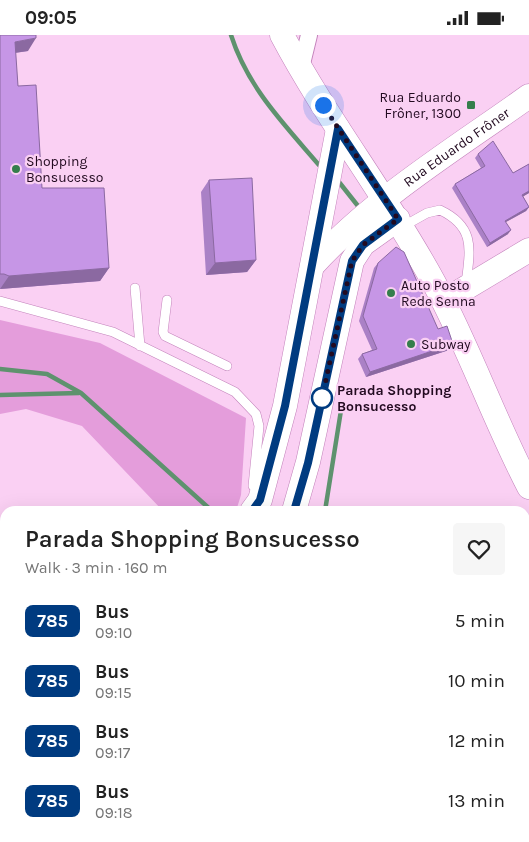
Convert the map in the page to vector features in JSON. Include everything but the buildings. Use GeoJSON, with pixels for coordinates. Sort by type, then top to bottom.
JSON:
{"type":"FeatureCollection","features":[{"type":"Feature","properties":{"kind":"main road"},"geometry":{"type":"LineString","coordinates":[[282,35],[304,46],[404,222],[455,294],[529,460]]}},
{"type":"Feature","properties":{"kind":"main road"},"geometry":{"type":"LineString","coordinates":[[304,46],[338,129],[390,196]]}},
{"type":"Feature","properties":{"kind":"main road","name":"Rua Eduardo Frôner"},"geometry":{"type":"LineString","coordinates":[[313,265],[351,227],[390,196],[529,96]]}},
{"type":"Feature","properties":{"kind":"main road"},"geometry":{"type":"LineString","coordinates":[[256,506],[260,500],[285,406],[338,129]]}},
{"type":"Feature","properties":{"kind":"main road"},"geometry":{"type":"LineString","coordinates":[[295,506],[308,463],[352,261],[363,245],[404,222]]}},
{"type":"Feature","properties":{"kind":"main road"},"geometry":{"type":"LineString","coordinates":[[455,294],[529,250]]}},
{"type":"Feature","properties":{"kind":"main road"},"geometry":{"type":"LineString","coordinates":[[455,294],[494,416],[529,487]]}},
{"type":"Feature","properties":{"kind":"lane"},"geometry":{"type":"LineString","coordinates":[[404,222],[440,210],[461,224],[469,240],[471,252],[455,294]]}},
{"type":"Feature","properties":{"kind":"lane"},"geometry":{"type":"LineString","coordinates":[[135,288],[140,346]]}},
{"type":"Feature","properties":{"kind":"lane"},"geometry":{"type":"LineString","coordinates":[[167,300],[163,332],[165,336],[227,367]]}},
{"type":"Feature","properties":{"kind":"lane"},"geometry":{"type":"LineString","coordinates":[[0,301],[113,332],[235,392],[256,415],[259,426],[252,506]]}},
{"type":"Feature","properties":{"kind":"shaded area"},"geometry":{"type":"Polygon","coordinates":[[[0,320],[100,343],[246,418],[241,495],[238,506],[158,506],[82,426],[26,409],[0,414],[0,320]]]}},
{"type":"Feature","properties":{"kind":"waterway"},"geometry":{"type":"LineString","coordinates":[[231,35],[238,54],[257,89],[280,120],[319,165]]}},
{"type":"Feature","properties":{"kind":"waterway"},"geometry":{"type":"LineString","coordinates":[[339,182],[358,206]]}},
{"type":"Feature","properties":{"kind":"waterway"},"geometry":{"type":"LineString","coordinates":[[0,369],[47,374],[81,393],[206,506]]}},
{"type":"Feature","properties":{"kind":"waterway"},"geometry":{"type":"LineString","coordinates":[[0,395],[79,393]]}},
{"type":"Feature","properties":{"kind":"waterway"},"geometry":{"type":"LineString","coordinates":[[326,506],[342,404]]}},
{"type":"Feature","properties":{"kind":"bus line","name":"785"},"geometry":{"type":"LineString","coordinates":[[256,506],[260,500],[285,406],[338,129],[398,219],[363,245],[352,261],[308,463],[295,506]]}},
{"type":"Feature","properties":{"kind":"place","name":"Rua Eduardo Frôner, 1300"},"geometry":{"type":"Point","coordinates":[471,105]}},
{"type":"Feature","properties":{"kind":"place","name":"Shopping Bonsucesso"},"geometry":{"type":"Point","coordinates":[16,169]}},
{"type":"Feature","properties":{"kind":"place","name":"Auto Posto Rede Senna"},"geometry":{"type":"Point","coordinates":[391,293]}},
{"type":"Feature","properties":{"kind":"place","name":"Subway"},"geometry":{"type":"Point","coordinates":[411,344]}},
{"type":"Feature","properties":{"kind":"place","name":"Parada Shopping Bonsucesso"},"geometry":{"type":"Point","coordinates":[322,398]}},
{"type":"Feature","properties":{"kind":"route"},"geometry":{"type":"LineString","coordinates":[[322,398],[352,261],[363,245],[398,219],[323,105]]}}]}
